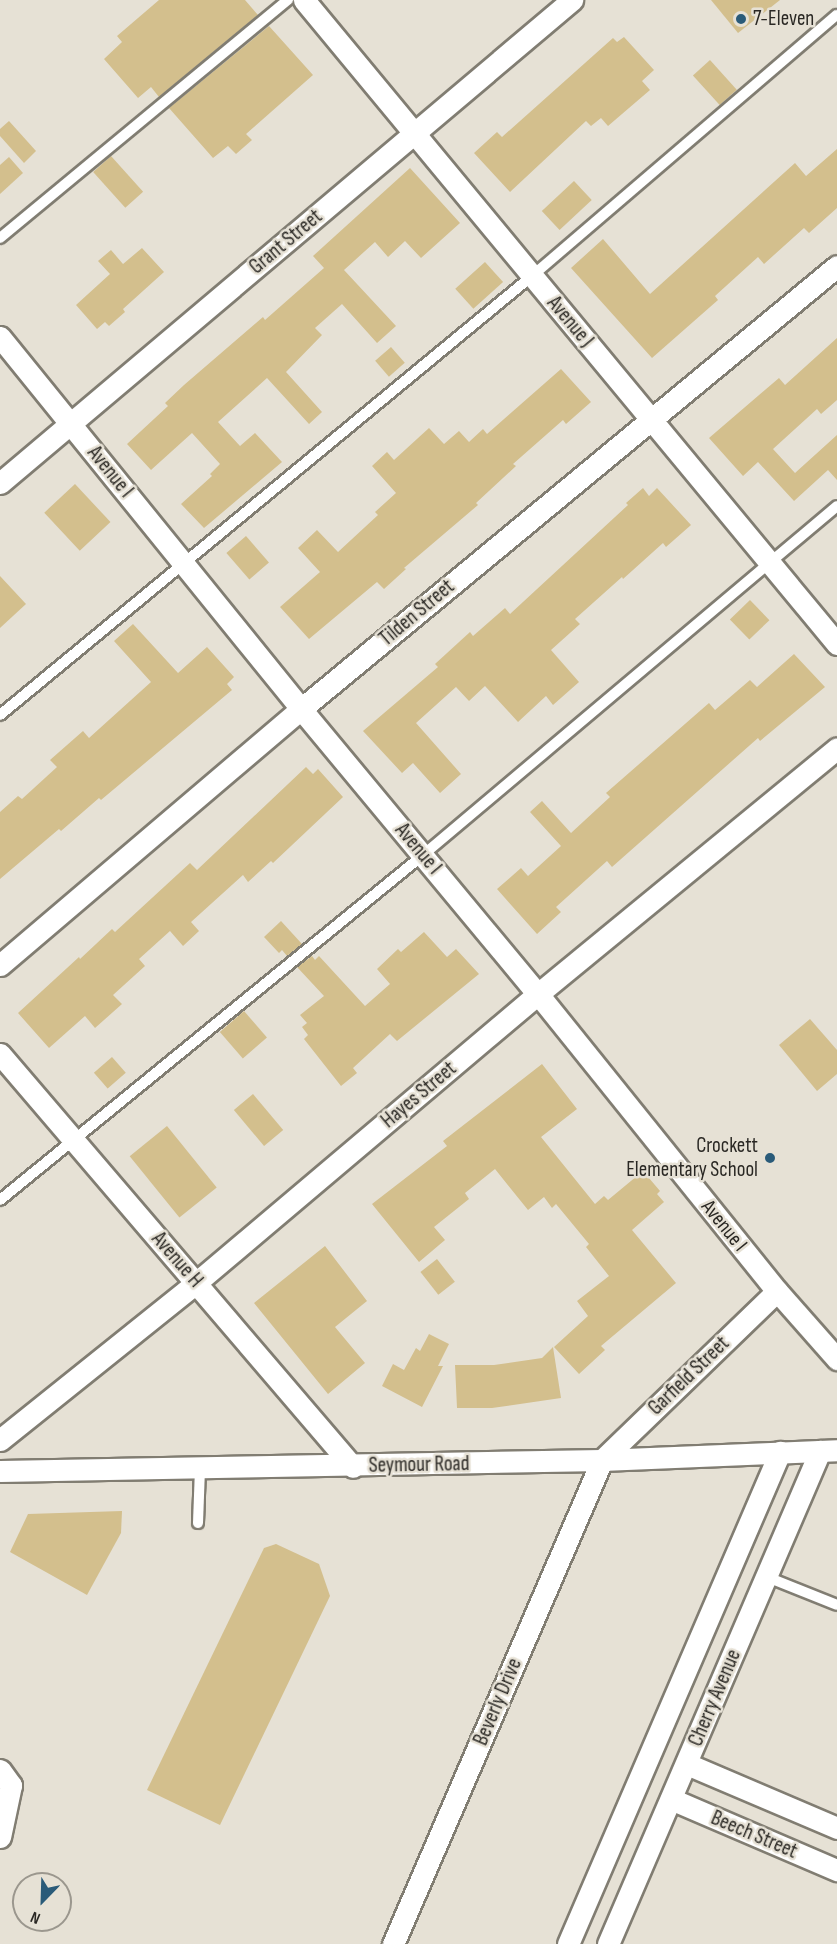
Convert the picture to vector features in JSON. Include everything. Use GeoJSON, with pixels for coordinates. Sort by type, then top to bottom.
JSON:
{"type":"FeatureCollection","features":[{"type":"Feature","properties":{"kind":"street","name":"Avenue J"},"geometry":{"type":"LineString","coordinates":[[304,0],[837,644]]}},
{"type":"Feature","properties":{"kind":"street","name":"Grant Street"},"geometry":{"type":"LineString","coordinates":[[0,483],[572,0]]}},
{"type":"Feature","properties":{"kind":"street","name":"Tilden Street"},"geometry":{"type":"LineString","coordinates":[[0,964],[301,709],[837,266]]}},
{"type":"Feature","properties":{"kind":"street","name":"Avenue I"},"geometry":{"type":"LineString","coordinates":[[0,337],[301,709],[538,994],[777,1291],[837,1359]]}},
{"type":"Feature","properties":{"kind":"street","name":"Hayes Street"},"geometry":{"type":"LineString","coordinates":[[0,1440],[196,1282],[538,994],[837,748]]}},
{"type":"Feature","properties":{"kind":"street","name":"Avenue H"},"geometry":{"type":"LineString","coordinates":[[0,1054],[353,1467]]}},
{"type":"Feature","properties":{"kind":"street","name":"Garfield Street"},"geometry":{"type":"LineString","coordinates":[[602,1460],[777,1291]]}},
{"type":"Feature","properties":{"kind":"street","name":"Seymour Road"},"geometry":{"type":"LineString","coordinates":[[0,1471],[353,1467],[602,1460],[829,1450]]}},
{"type":"Feature","properties":{"kind":"street","name":"Cherry Avenue"},"geometry":{"type":"LineString","coordinates":[[608,1944],[767,1577],[829,1450]]}},
{"type":"Feature","properties":{"kind":"street","name":"Cherry Avenue"},"geometry":{"type":"LineString","coordinates":[[568,1944],[780,1452]]}},
{"type":"Feature","properties":{"kind":"street","name":"Beverly Drive"},"geometry":{"type":"LineString","coordinates":[[393,1944],[602,1460]]}},
{"type":"Feature","properties":{"kind":"street","name":"Beech Street"},"geometry":{"type":"LineString","coordinates":[[687,1764],[837,1828]]}},
{"type":"Feature","properties":{"kind":"street"},"geometry":{"type":"LineString","coordinates":[[0,1837],[6,1778]]}},
{"type":"Feature","properties":{"kind":"street","name":"Beech Street"},"geometry":{"type":"LineString","coordinates":[[671,1799],[837,1870]]}},
{"type":"Feature","properties":{"kind":"lane"},"geometry":{"type":"LineString","coordinates":[[0,238],[288,0]]}},
{"type":"Feature","properties":{"kind":"lane"},"geometry":{"type":"LineString","coordinates":[[0,716],[183,562],[532,276],[837,15]]}},
{"type":"Feature","properties":{"kind":"lane"},"geometry":{"type":"LineString","coordinates":[[0,1200],[423,855],[837,506]]}},
{"type":"Feature","properties":{"kind":"lane"},"geometry":{"type":"LineString","coordinates":[[198,1523],[200,1468]]}},
{"type":"Feature","properties":{"kind":"lane"},"geometry":{"type":"LineString","coordinates":[[767,1577],[837,1605]]}},
{"type":"Feature","properties":{"kind":"building"},"geometry":{"type":"Polygon","coordinates":[[[159,0],[245,0],[258,15],[159,97],[151,87],[138,98],[104,59],[122,42],[117,36],[159,0]]]}},
{"type":"Feature","properties":{"kind":"building","name":"7-Eleven"},"geometry":{"type":"Polygon","coordinates":[[[711,0],[780,0],[738,33],[711,0]]]}},
{"type":"Feature","properties":{"kind":"building"},"geometry":{"type":"Polygon","coordinates":[[[269,26],[313,75],[246,134],[252,140],[236,154],[228,146],[213,158],[169,108],[269,26]]]}},
{"type":"Feature","properties":{"kind":"building"},"geometry":{"type":"Polygon","coordinates":[[[624,37],[654,70],[642,81],[650,90],[608,126],[601,118],[591,126],[586,121],[510,192],[474,153],[497,132],[502,137],[613,38],[617,42],[624,37]]]}},
{"type":"Feature","properties":{"kind":"building"},"geometry":{"type":"Polygon","coordinates":[[[710,60],[737,90],[720,105],[693,75],[710,60]]]}},
{"type":"Feature","properties":{"kind":"building"},"geometry":{"type":"Polygon","coordinates":[[[9,121],[36,151],[24,163],[0,136],[0,129],[9,121]]]}},
{"type":"Feature","properties":{"kind":"building"},"geometry":{"type":"Polygon","coordinates":[[[837,149],[837,208],[809,233],[804,228],[764,264],[758,257],[715,296],[718,300],[652,358],[571,268],[603,239],[650,294],[795,163],[806,176],[837,149]]]}},
{"type":"Feature","properties":{"kind":"building"},"geometry":{"type":"Polygon","coordinates":[[[111,156],[143,192],[125,208],[93,172],[111,156]]]}},
{"type":"Feature","properties":{"kind":"building"},"geometry":{"type":"Polygon","coordinates":[[[9,157],[23,173],[0,194],[0,165],[9,157]]]}},
{"type":"Feature","properties":{"kind":"building"},"geometry":{"type":"Polygon","coordinates":[[[410,168],[460,223],[421,258],[405,241],[388,257],[375,242],[344,270],[396,326],[377,343],[342,304],[315,328],[322,335],[286,372],[322,412],[309,424],[267,378],[218,422],[240,446],[255,433],[282,462],[204,528],[181,504],[212,476],[210,474],[220,464],[192,433],[151,470],[127,444],[168,406],[165,403],[184,385],[263,317],[265,320],[324,268],[313,256],[410,168]]]}},
{"type":"Feature","properties":{"kind":"building"},"geometry":{"type":"Polygon","coordinates":[[[574,181],[592,200],[560,230],[542,211],[574,181]]]}},
{"type":"Feature","properties":{"kind":"building"},"geometry":{"type":"Polygon","coordinates":[[[142,248],[164,272],[123,309],[125,312],[109,326],[105,322],[97,329],[76,305],[110,274],[98,261],[111,250],[123,264],[142,248]]]}},
{"type":"Feature","properties":{"kind":"building"},"geometry":{"type":"Polygon","coordinates":[[[485,262],[503,282],[473,309],[455,289],[485,262]]]}},
{"type":"Feature","properties":{"kind":"building"},"geometry":{"type":"Polygon","coordinates":[[[837,338],[837,400],[821,414],[817,409],[773,449],[795,473],[837,435],[837,480],[828,470],[794,501],[758,462],[743,476],[709,438],[779,378],[785,385],[837,338]]]}},
{"type":"Feature","properties":{"kind":"building"},"geometry":{"type":"Polygon","coordinates":[[[391,347],[405,363],[389,377],[375,361],[391,347]]]}},
{"type":"Feature","properties":{"kind":"building"},"geometry":{"type":"Polygon","coordinates":[[[561,369],[591,402],[566,424],[563,420],[513,464],[516,466],[476,503],[478,505],[404,568],[406,569],[384,589],[377,582],[309,639],[280,607],[320,572],[298,548],[317,530],[338,552],[378,515],[375,512],[396,493],[372,466],[387,452],[394,460],[429,428],[444,444],[459,431],[469,442],[483,429],[487,434],[561,369]]]}},
{"type":"Feature","properties":{"kind":"building"},"geometry":{"type":"Polygon","coordinates":[[[75,484],[110,522],[80,551],[44,513],[75,484]]]}},
{"type":"Feature","properties":{"kind":"building"},"geometry":{"type":"Polygon","coordinates":[[[643,488],[649,496],[657,488],[691,525],[666,547],[663,543],[623,579],[622,577],[575,619],[580,624],[551,650],[579,682],[553,705],[546,696],[518,722],[485,686],[469,701],[456,687],[416,723],[461,774],[440,793],[413,763],[402,773],[363,731],[438,667],[435,664],[470,632],[473,636],[505,608],[510,614],[628,505],[626,503],[643,488]]]}},
{"type":"Feature","properties":{"kind":"building"},"geometry":{"type":"Polygon","coordinates":[[[246,536],[269,562],[249,579],[226,553],[246,536]]]}},
{"type":"Feature","properties":{"kind":"building"},"geometry":{"type":"Polygon","coordinates":[[[0,576],[26,604],[0,628],[0,576]]]}},
{"type":"Feature","properties":{"kind":"building"},"geometry":{"type":"Polygon","coordinates":[[[750,600],[769,620],[749,640],[730,619],[750,600]]]}},
{"type":"Feature","properties":{"kind":"building"},"geometry":{"type":"Polygon","coordinates":[[[133,624],[178,673],[207,647],[234,677],[227,684],[232,690],[101,800],[99,798],[61,831],[59,829],[0,879],[0,812],[18,796],[22,799],[57,767],[50,760],[83,731],[89,738],[151,682],[114,641],[133,624]]]}},
{"type":"Feature","properties":{"kind":"building"},"geometry":{"type":"Polygon","coordinates":[[[794,654],[825,687],[760,741],[758,738],[612,867],[607,861],[556,907],[561,912],[537,934],[497,889],[521,868],[528,876],[561,846],[530,812],[542,801],[571,833],[610,797],[606,793],[709,703],[715,710],[750,680],[757,687],[794,654]]]}},
{"type":"Feature","properties":{"kind":"building"},"geometry":{"type":"Polygon","coordinates":[[[306,767],[313,774],[318,769],[343,797],[273,863],[271,861],[248,882],[243,875],[191,922],[199,931],[183,946],[170,931],[139,959],[145,966],[113,995],[122,1004],[95,1028],[85,1016],[49,1048],[18,1013],[112,929],[115,932],[190,863],[197,870],[306,767]]]}},
{"type":"Feature","properties":{"kind":"building"},"geometry":{"type":"Polygon","coordinates":[[[281,921],[302,944],[287,956],[282,950],[279,953],[264,937],[281,921]]]}},
{"type":"Feature","properties":{"kind":"building"},"geometry":{"type":"Polygon","coordinates":[[[424,932],[447,957],[456,949],[479,974],[397,1041],[390,1034],[353,1068],[357,1073],[341,1086],[304,1039],[308,1035],[302,1027],[307,1023],[300,1015],[324,996],[297,967],[312,956],[315,960],[319,956],[365,1006],[390,984],[377,969],[398,949],[401,952],[424,932]]]}},
{"type":"Feature","properties":{"kind":"building"},"geometry":{"type":"Polygon","coordinates":[[[244,1011],[267,1037],[243,1058],[220,1032],[244,1011]]]}},
{"type":"Feature","properties":{"kind":"building"},"geometry":{"type":"Polygon","coordinates":[[[810,1019],[837,1050],[837,1074],[817,1091],[779,1045],[810,1019]]]}},
{"type":"Feature","properties":{"kind":"building"},"geometry":{"type":"Polygon","coordinates":[[[112,1057],[126,1073],[108,1089],[94,1073],[112,1057]]]}},
{"type":"Feature","properties":{"kind":"building"},"geometry":{"type":"Polygon","coordinates":[[[542,1064],[577,1109],[541,1137],[595,1204],[604,1196],[608,1200],[643,1171],[660,1191],[657,1194],[664,1202],[632,1230],[676,1283],[601,1346],[605,1350],[579,1374],[554,1347],[588,1316],[577,1301],[609,1276],[586,1247],[589,1244],[556,1204],[552,1208],[544,1197],[528,1210],[495,1169],[465,1193],[469,1199],[434,1227],[445,1240],[419,1262],[372,1204],[447,1146],[443,1141],[542,1064]]]}},
{"type":"Feature","properties":{"kind":"building"},"geometry":{"type":"Polygon","coordinates":[[[253,1094],[283,1130],[264,1146],[234,1110],[253,1094]]]}},
{"type":"Feature","properties":{"kind":"building"},"geometry":{"type":"Polygon","coordinates":[[[167,1126],[217,1187],[179,1218],[130,1156],[167,1126]]]}},
{"type":"Feature","properties":{"kind":"building"},"geometry":{"type":"Polygon","coordinates":[[[325,1246],[367,1301],[335,1327],[365,1363],[328,1394],[254,1303],[325,1246]]]}},
{"type":"Feature","properties":{"kind":"building"},"geometry":{"type":"Polygon","coordinates":[[[437,1259],[455,1282],[438,1295],[420,1272],[437,1259]]]}},
{"type":"Feature","properties":{"kind":"building"},"geometry":{"type":"Polygon","coordinates":[[[429,1334],[449,1344],[438,1366],[443,1366],[422,1407],[382,1386],[393,1364],[404,1370],[416,1348],[420,1351],[429,1334]]]}},
{"type":"Feature","properties":{"kind":"building"},"geometry":{"type":"Polygon","coordinates":[[[553,1347],[561,1398],[492,1408],[457,1408],[455,1365],[494,1365],[542,1358],[553,1347]]]}},
{"type":"Feature","properties":{"kind":"building"},"geometry":{"type":"Polygon","coordinates":[[[122,1511],[121,1533],[87,1595],[10,1552],[28,1514],[122,1511]]]}},
{"type":"Feature","properties":{"kind":"building"},"geometry":{"type":"Polygon","coordinates":[[[276,1544],[319,1564],[330,1596],[220,1825],[147,1790],[264,1548],[276,1544]]]}},
{"type":"Feature","properties":{"kind":"place","name":"7-Eleven"},"geometry":{"type":"Point","coordinates":[741,19]}},
{"type":"Feature","properties":{"kind":"place","name":"Crockett Elementary School"},"geometry":{"type":"Point","coordinates":[770,1158]}}]}
